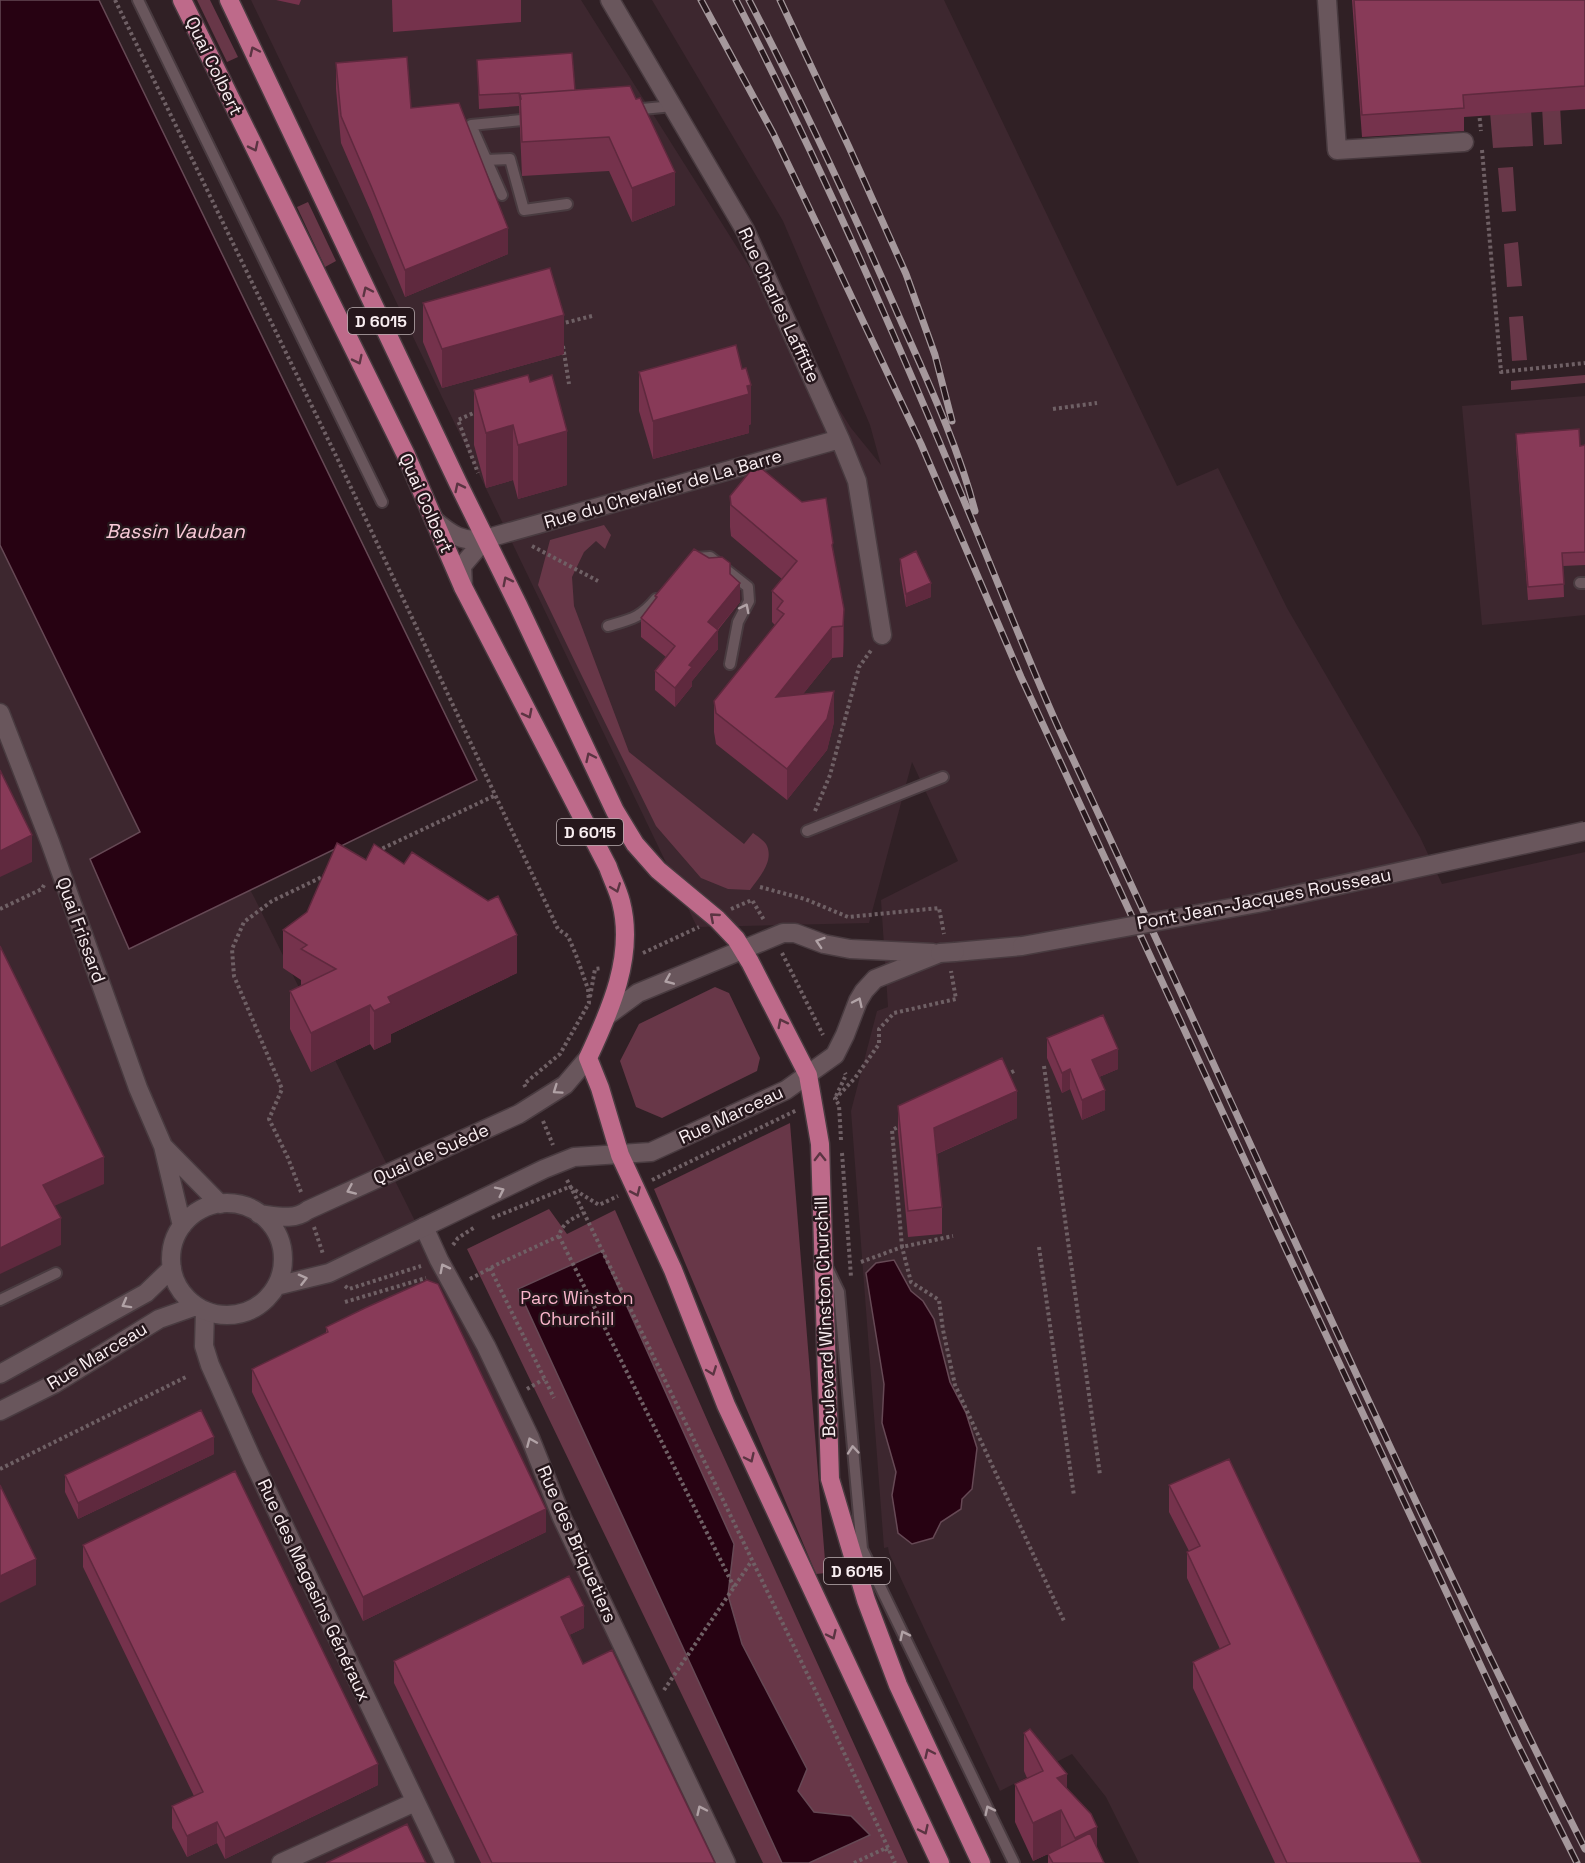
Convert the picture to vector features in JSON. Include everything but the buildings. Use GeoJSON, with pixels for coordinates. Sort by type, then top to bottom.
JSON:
{"type":"FeatureCollection","features":[{"type":"Feature","properties":{"kind":"main road","name":"Quai Colbert"},"geometry":{"type":"LineString","coordinates":[[182,0],[406,455],[463,587],[608,867],[622,907],[625,930],[625,953],[608,1015]]}},
{"type":"Feature","properties":{"kind":"main road","name":"Quai Colbert"},"geometry":{"type":"LineString","coordinates":[[229,0],[615,810]]}},
{"type":"Feature","properties":{"kind":"main road","name":"Boulevard Winston Churchill"},"geometry":{"type":"LineString","coordinates":[[615,810],[635,844],[658,870],[717,919],[742,949],[808,1075],[820,1144],[830,1479],[866,1600],[898,1685],[981,1863]]}},
{"type":"Feature","properties":{"kind":"main road"},"geometry":{"type":"LineString","coordinates":[[588,1058],[608,1015]]}},
{"type":"Feature","properties":{"kind":"main road","name":"D 6015"},"geometry":{"type":"LineString","coordinates":[[588,1058],[600,1088],[620,1155],[673,1270],[726,1405],[940,1863]]}},
{"type":"Feature","properties":{"kind":"street","name":"Rue Charles Laffitte"},"geometry":{"type":"LineString","coordinates":[[610,0],[745,230],[840,439],[857,481],[882,635]]}},
{"type":"Feature","properties":{"kind":"street"},"geometry":{"type":"LineString","coordinates":[[1327,0],[1337,150],[1472,140]]}},
{"type":"Feature","properties":{"kind":"street","name":"Rue du Chevalier de La Barre"},"geometry":{"type":"LineString","coordinates":[[434,520],[449,533],[461,539],[473,541],[485,539],[840,439]]}},
{"type":"Feature","properties":{"kind":"street"},"geometry":{"type":"LineString","coordinates":[[463,587],[462,566],[485,539]]}},
{"type":"Feature","properties":{"kind":"street","name":"Quai Frissard"},"geometry":{"type":"LineString","coordinates":[[0,713],[56,859],[138,1088],[163,1146],[182,1226]]}},
{"type":"Feature","properties":{"kind":"street","name":"Pont Jean-Jacques Rousseau"},"geometry":{"type":"LineString","coordinates":[[774,936],[795,933],[824,944],[850,949],[940,953],[1022,946],[1258,903],[1585,831]]}},
{"type":"Feature","properties":{"kind":"street"},"geometry":{"type":"LineString","coordinates":[[608,1015],[638,993],[774,936]]}},
{"type":"Feature","properties":{"kind":"street","name":"Pont Jean-Jacques Rousseau"},"geometry":{"type":"LineString","coordinates":[[835,1055],[858,1000],[875,979],[940,953]]}},
{"type":"Feature","properties":{"kind":"street","name":"Rue Marceau"},"geometry":{"type":"LineString","coordinates":[[620,1155],[651,1152],[786,1090],[835,1055]]}},
{"type":"Feature","properties":{"kind":"street","name":"Quai de Suède"},"geometry":{"type":"LineString","coordinates":[[259,1214],[287,1217],[303,1214],[519,1114],[565,1085],[588,1058]]}},
{"type":"Feature","properties":{"kind":"street","name":"Quai Frissard"},"geometry":{"type":"LineString","coordinates":[[163,1146],[220,1204]]}},
{"type":"Feature","properties":{"kind":"street"},"geometry":{"type":"LineString","coordinates":[[276,1286],[329,1273],[574,1157],[620,1155]]}},
{"type":"Feature","properties":{"kind":"street"},"geometry":{"type":"LineString","coordinates":[[220,1204],[244,1206],[259,1214],[273,1227],[281,1244],[282,1265],[276,1286],[266,1299],[245,1312],[221,1315],[201,1309],[184,1296],[176,1282],[172,1268],[171,1253],[175,1238],[182,1226],[192,1215],[220,1204]]}},
{"type":"Feature","properties":{"kind":"street","name":"Rue des Briquetiers"},"geometry":{"type":"LineString","coordinates":[[424,1227],[436,1268],[486,1346],[530,1438],[562,1518],[726,1863]]}},
{"type":"Feature","properties":{"kind":"street","name":"Rue Marceau"},"geometry":{"type":"LineString","coordinates":[[0,1374],[146,1293],[172,1268]]}},
{"type":"Feature","properties":{"kind":"street","name":"Rue Marceau"},"geometry":{"type":"LineString","coordinates":[[0,1411],[54,1384],[159,1319],[201,1309]]}},
{"type":"Feature","properties":{"kind":"street","name":"Rue des Magasins Généraux"},"geometry":{"type":"LineString","coordinates":[[201,1309],[204,1346],[210,1365],[445,1863]]}},
{"type":"Feature","properties":{"kind":"street"},"geometry":{"type":"LineString","coordinates":[[282,1863],[415,1802]]}},
{"type":"Feature","properties":{"kind":"lane"},"geometry":{"type":"LineString","coordinates":[[138,0],[382,502]]}},
{"type":"Feature","properties":{"kind":"lane"},"geometry":{"type":"LineString","coordinates":[[626,110],[673,106]]}},
{"type":"Feature","properties":{"kind":"lane"},"geometry":{"type":"LineString","coordinates":[[501,195],[471,125],[542,118]]}},
{"type":"Feature","properties":{"kind":"lane"},"geometry":{"type":"LineString","coordinates":[[486,160],[510,159],[525,210],[567,204]]}},
{"type":"Feature","properties":{"kind":"lane"},"geometry":{"type":"LineString","coordinates":[[685,565],[698,557],[710,557],[748,587],[749,601],[738,622],[730,663]]}},
{"type":"Feature","properties":{"kind":"lane"},"geometry":{"type":"LineString","coordinates":[[608,626],[631,620],[644,613],[665,589]]}},
{"type":"Feature","properties":{"kind":"lane"},"geometry":{"type":"LineString","coordinates":[[807,831],[943,777]]}},
{"type":"Feature","properties":{"kind":"lane"},"geometry":{"type":"LineString","coordinates":[[823,1257],[839,1292],[862,1549],[1014,1863]]}},
{"type":"Feature","properties":{"kind":"lane"},"geometry":{"type":"LineString","coordinates":[[0,1300],[57,1273]]}},
{"type":"Feature","properties":{"kind":"path"},"geometry":{"type":"LineString","coordinates":[[115,0],[362,511],[558,929],[568,936],[588,989],[589,1003]]}},
{"type":"Feature","properties":{"kind":"path"},"geometry":{"type":"LineString","coordinates":[[1472,140],[1479,103]]}},
{"type":"Feature","properties":{"kind":"path"},"geometry":{"type":"LineString","coordinates":[[1482,149],[1501,372],[1585,363]]}},
{"type":"Feature","properties":{"kind":"path"},"geometry":{"type":"LineString","coordinates":[[561,334],[560,324],[591,316]]}},
{"type":"Feature","properties":{"kind":"path"},"geometry":{"type":"LineString","coordinates":[[563,344],[569,384]]}},
{"type":"Feature","properties":{"kind":"path"},"geometry":{"type":"LineString","coordinates":[[1053,409],[1097,403]]}},
{"type":"Feature","properties":{"kind":"path"},"geometry":{"type":"LineString","coordinates":[[478,473],[458,420],[481,409]]}},
{"type":"Feature","properties":{"kind":"path"},"geometry":{"type":"LineString","coordinates":[[512,532],[525,542],[598,581]]}},
{"type":"Feature","properties":{"kind":"path"},"geometry":{"type":"LineString","coordinates":[[807,831],[830,775],[859,667],[882,635]]}},
{"type":"Feature","properties":{"kind":"path"},"geometry":{"type":"LineString","coordinates":[[368,856],[496,795]]}},
{"type":"Feature","properties":{"kind":"path"},"geometry":{"type":"LineString","coordinates":[[0,909],[42,889],[56,859]]}},
{"type":"Feature","properties":{"kind":"path"},"geometry":{"type":"LineString","coordinates":[[325,876],[272,901],[244,922],[232,949],[234,976],[282,1089],[269,1119],[288,1158],[329,1273],[349,1289],[436,1268]]}},
{"type":"Feature","properties":{"kind":"path"},"geometry":{"type":"LineString","coordinates":[[835,1055],[774,936],[752,900],[734,906],[717,919],[622,963],[595,969],[589,1003],[561,1054],[524,1084],[536,1105],[569,1187],[584,1213],[815,1690],[895,1863]]}},
{"type":"Feature","properties":{"kind":"path"},"geometry":{"type":"LineString","coordinates":[[1044,1066],[1100,1475]]}},
{"type":"Feature","properties":{"kind":"path"},"geometry":{"type":"LineString","coordinates":[[1005,1075],[1016,1070]]}},
{"type":"Feature","properties":{"kind":"path"},"geometry":{"type":"LineString","coordinates":[[835,1098],[855,1078]]}},
{"type":"Feature","properties":{"kind":"path"},"geometry":{"type":"LineString","coordinates":[[912,1120],[892,1130],[902,1247],[911,1282],[939,1299],[955,1385],[1064,1621]]}},
{"type":"Feature","properties":{"kind":"path"},"geometry":{"type":"LineString","coordinates":[[489,1220],[569,1187]]}},
{"type":"Feature","properties":{"kind":"path"},"geometry":{"type":"LineString","coordinates":[[584,1213],[573,1218],[561,1228],[559,1236],[734,1587]]}},
{"type":"Feature","properties":{"kind":"path"},"geometry":{"type":"LineString","coordinates":[[345,1302],[436,1268],[458,1238],[479,1224]]}},
{"type":"Feature","properties":{"kind":"path"},"geometry":{"type":"LineString","coordinates":[[472,1278],[559,1236]]}},
{"type":"Feature","properties":{"kind":"path"},"geometry":{"type":"LineString","coordinates":[[861,1262],[902,1247],[953,1236]]}},
{"type":"Feature","properties":{"kind":"path"},"geometry":{"type":"LineString","coordinates":[[1039,1247],[1074,1496]]}},
{"type":"Feature","properties":{"kind":"path"},"geometry":{"type":"LineString","coordinates":[[490,1268],[554,1398]]}},
{"type":"Feature","properties":{"kind":"path"},"geometry":{"type":"LineString","coordinates":[[0,1469],[188,1376]]}},
{"type":"Feature","properties":{"kind":"path"},"geometry":{"type":"LineString","coordinates":[[527,1389],[544,1379]]}},
{"type":"Feature","properties":{"kind":"path"},"geometry":{"type":"LineString","coordinates":[[652,1708],[752,1561]]}},
{"type":"Feature","properties":{"kind":"path"},"geometry":{"type":"LineString","coordinates":[[854,1863],[886,1848],[895,1863]]}},
{"type":"Feature","properties":{"kind":"shaded area"},"geometry":{"type":"Polygon","coordinates":[[[251,0],[581,0],[851,428],[881,465],[870,425],[783,221],[652,0],[944,0],[1177,486],[1218,468],[1287,608],[1420,837],[1442,884],[1585,852],[1585,1863],[1139,1863],[1106,1797],[1072,1754],[1000,1791],[888,1547],[884,1548],[851,1111],[877,1011],[888,1007],[881,900],[958,861],[912,762],[869,923],[697,927],[251,0]]]}},
{"type":"Feature","properties":{"kind":"shaded area"},"geometry":{"type":"Polygon","coordinates":[[[1585,396],[1585,615],[1482,625],[1462,406],[1585,396]]]}},
{"type":"Feature","properties":{"kind":"shaded area"},"geometry":{"type":"Polygon","coordinates":[[[0,423],[254,897],[734,1863],[0,1863],[0,423]]]}},
{"type":"Feature","properties":{"kind":"green space"},"geometry":{"type":"Polygon","coordinates":[[[197,0],[210,0],[238,57],[227,62],[197,0]]]}},
{"type":"Feature","properties":{"kind":"green space"},"geometry":{"type":"Polygon","coordinates":[[[1560,105],[1562,144],[1544,145],[1542,106],[1560,105]]]}},
{"type":"Feature","properties":{"kind":"green space"},"geometry":{"type":"Polygon","coordinates":[[[1531,109],[1533,146],[1493,148],[1490,112],[1531,109]]]}},
{"type":"Feature","properties":{"kind":"green space"},"geometry":{"type":"Polygon","coordinates":[[[1513,167],[1516,211],[1502,212],[1498,168],[1513,167]]]}},
{"type":"Feature","properties":{"kind":"green space"},"geometry":{"type":"Polygon","coordinates":[[[308,202],[336,261],[325,267],[297,207],[308,202]]]}},
{"type":"Feature","properties":{"kind":"green space"},"geometry":{"type":"Polygon","coordinates":[[[1518,242],[1522,286],[1507,287],[1504,244],[1518,242]]]}},
{"type":"Feature","properties":{"kind":"green space"},"geometry":{"type":"Polygon","coordinates":[[[1523,316],[1527,360],[1512,361],[1509,317],[1523,316]]]}},
{"type":"Feature","properties":{"kind":"green space"},"geometry":{"type":"Polygon","coordinates":[[[1585,375],[1585,383],[1511,390],[1511,381],[1585,375]]]}},
{"type":"Feature","properties":{"kind":"green space"},"geometry":{"type":"Polygon","coordinates":[[[604,525],[611,535],[605,549],[596,541],[584,552],[572,577],[574,606],[629,752],[744,844],[753,833],[765,842],[769,852],[767,864],[750,890],[728,889],[701,878],[656,826],[538,585],[550,540],[604,525]]]}},
{"type":"Feature","properties":{"kind":"green space"},"geometry":{"type":"Polygon","coordinates":[[[715,987],[729,993],[760,1058],[757,1071],[662,1118],[636,1107],[620,1061],[639,1024],[715,987]]]}},
{"type":"Feature","properties":{"kind":"green space"},"geometry":{"type":"Polygon","coordinates":[[[790,1123],[826,1573],[816,1574],[654,1189],[790,1123]]]}},
{"type":"Feature","properties":{"kind":"green space","name":"Parc Winston Churchill"},"geometry":{"type":"Polygon","coordinates":[[[549,1209],[567,1234],[615,1210],[712,1431],[908,1863],[763,1863],[467,1249],[549,1209]]]}},
{"type":"Feature","properties":{"kind":"water","name":"Bassin Vauban"},"geometry":{"type":"Polygon","coordinates":[[[0,0],[99,0],[477,780],[129,949],[90,859],[140,832],[0,545],[0,0]]]}},
{"type":"Feature","properties":{"kind":"water"},"geometry":{"type":"Polygon","coordinates":[[[602,1251],[734,1544],[728,1595],[742,1644],[807,1769],[798,1791],[814,1812],[851,1816],[870,1835],[809,1863],[782,1863],[518,1289],[602,1251]]]}},
{"type":"Feature","properties":{"kind":"water"},"geometry":{"type":"Polygon","coordinates":[[[894,1260],[911,1291],[923,1301],[934,1319],[950,1382],[966,1413],[977,1448],[972,1489],[962,1499],[961,1509],[941,1522],[933,1538],[912,1544],[898,1533],[892,1495],[896,1472],[882,1423],[884,1384],[866,1273],[876,1263],[894,1260]]]}},
{"type":"Feature","properties":{"kind":"railway"},"geometry":{"type":"LineString","coordinates":[[701,0],[773,133],[921,444],[1021,677],[1515,1739],[1577,1863]]}},
{"type":"Feature","properties":{"kind":"railway"},"geometry":{"type":"LineString","coordinates":[[736,0],[830,192],[944,454],[1059,729],[1383,1432],[1516,1711],[1585,1849]]}},
{"type":"Feature","properties":{"kind":"railway"},"geometry":{"type":"LineString","coordinates":[[749,0],[826,155],[919,361],[950,435],[975,511]]}},
{"type":"Feature","properties":{"kind":"railway"},"geometry":{"type":"LineString","coordinates":[[780,0],[906,274],[935,355],[952,421]]}}]}
